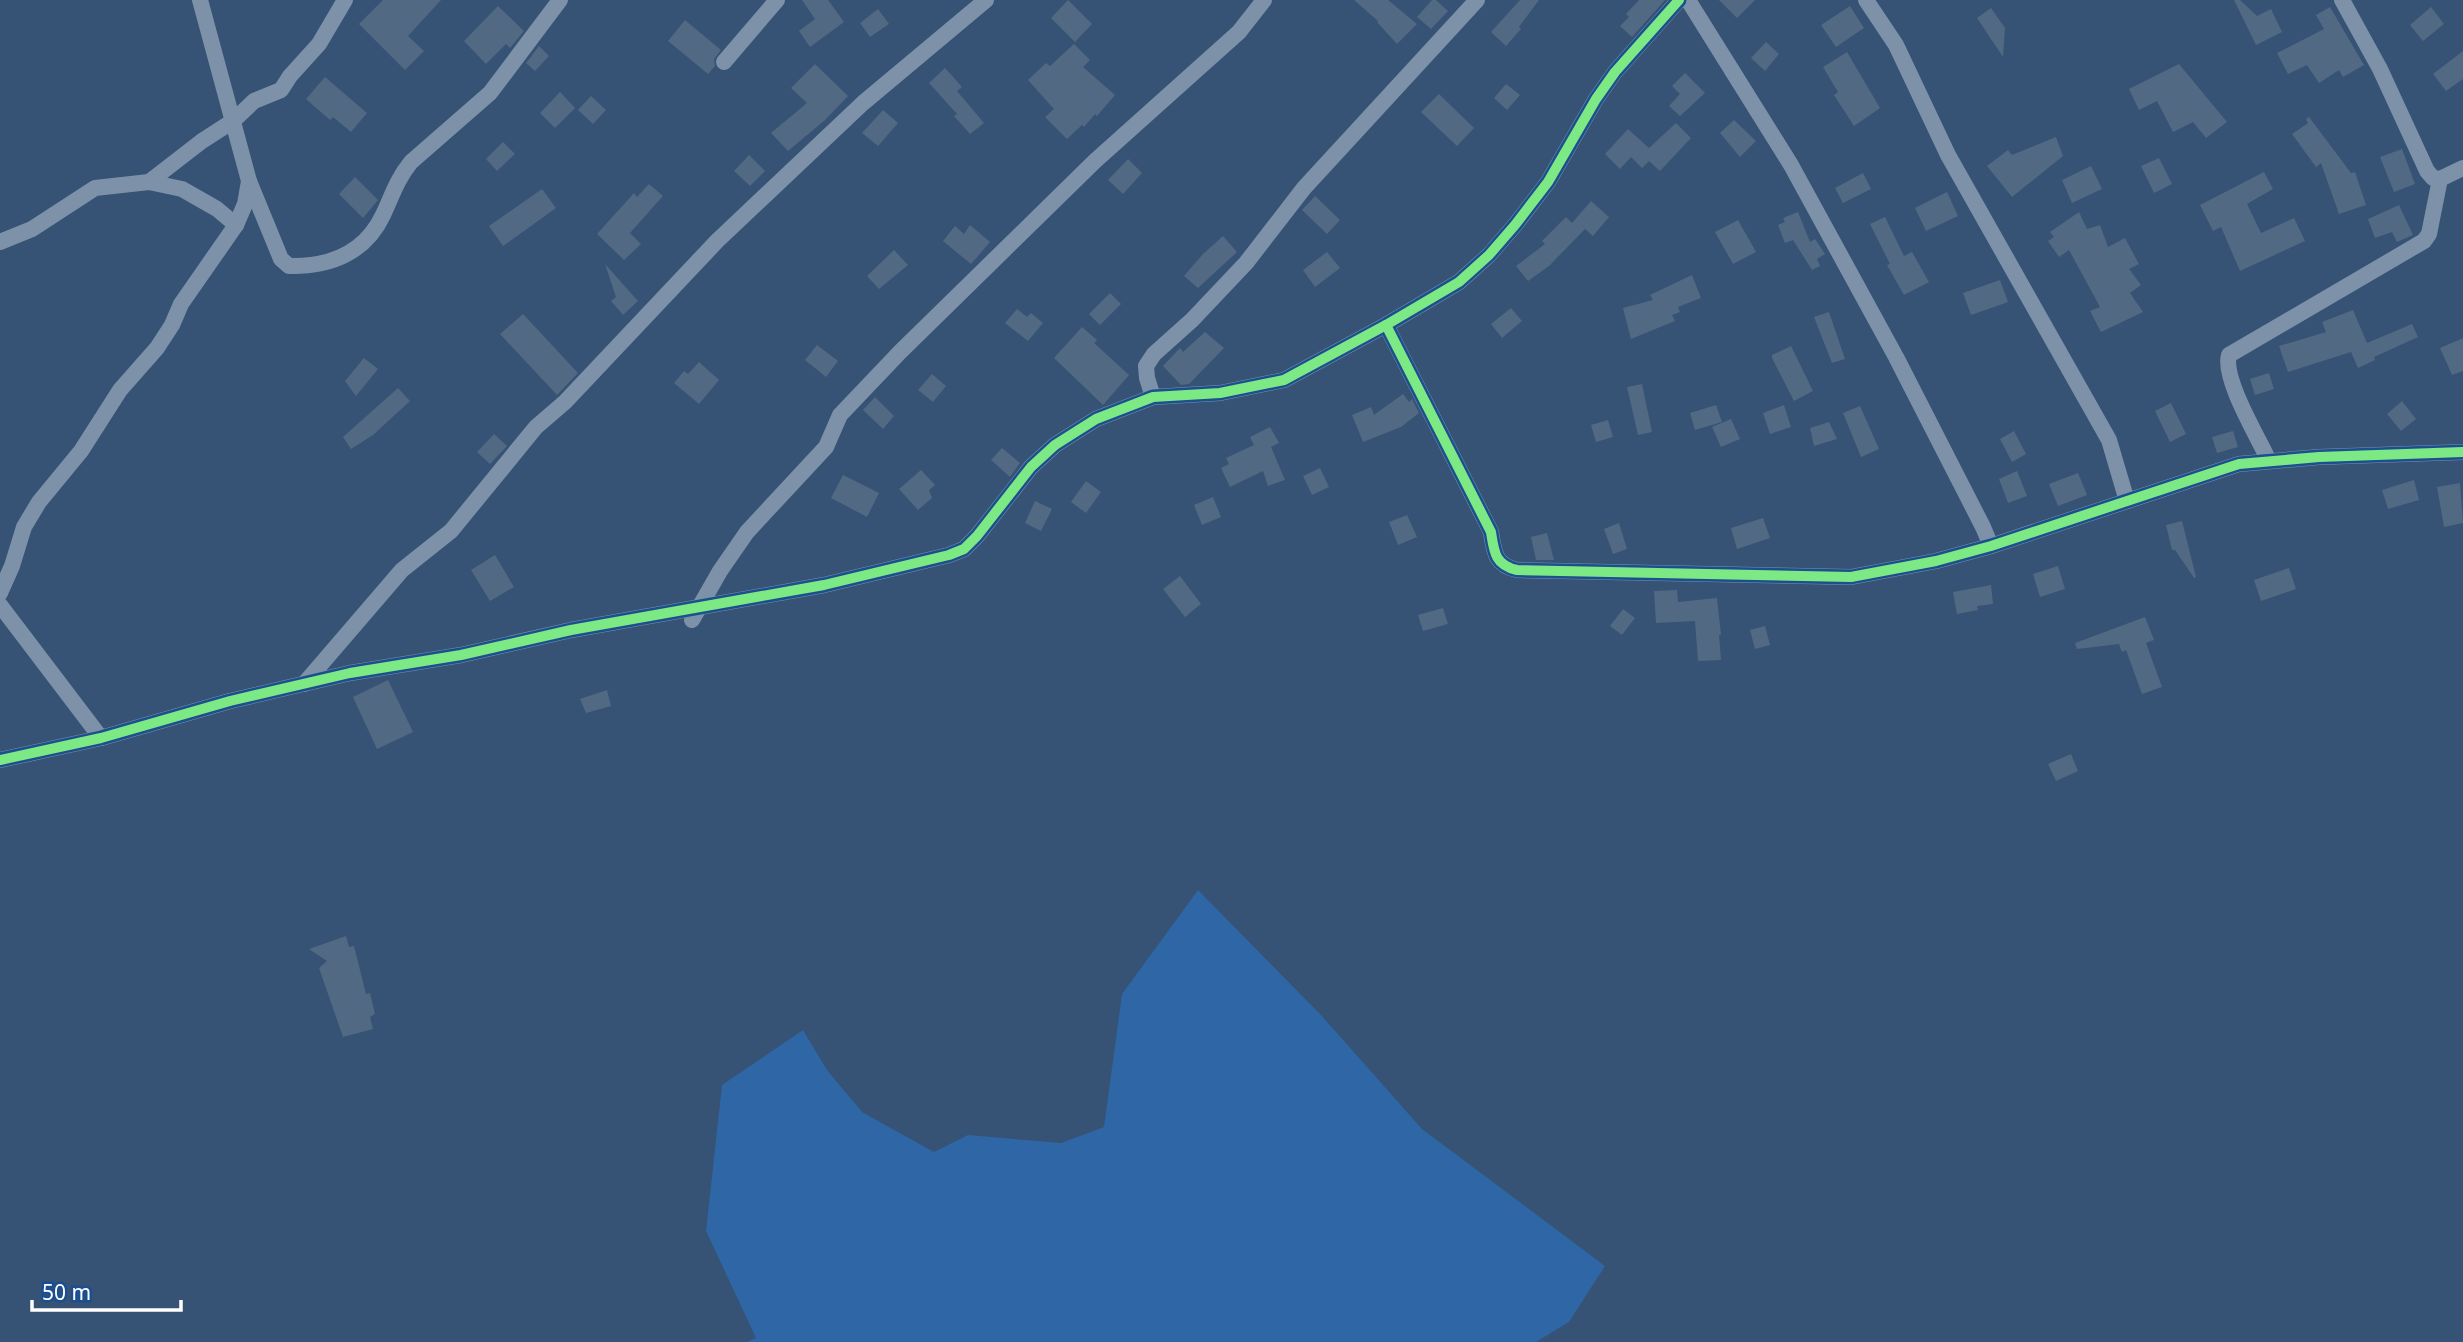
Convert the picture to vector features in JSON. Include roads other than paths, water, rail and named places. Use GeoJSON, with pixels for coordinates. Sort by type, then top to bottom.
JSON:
{"type":"FeatureCollection","features":[{"type":"Feature","properties":{"kind":"street"},"geometry":{"type":"LineString","coordinates":[[200,0],[249,181],[282,259],[289,266],[330,262],[359,248],[375,231],[400,175],[411,162],[490,93],[560,0]]}},
{"type":"Feature","properties":{"kind":"street"},"geometry":{"type":"LineString","coordinates":[[149,182],[233,121],[254,101],[281,90],[319,44],[345,0]]}},
{"type":"Feature","properties":{"kind":"street"},"geometry":{"type":"LineString","coordinates":[[724,62],[778,0]]}},
{"type":"Feature","properties":{"kind":"street"},"geometry":{"type":"LineString","coordinates":[[304,684],[402,570],[451,531],[536,427],[565,402],[717,241],[863,103],[986,0]]}},
{"type":"Feature","properties":{"kind":"street"},"geometry":{"type":"LineString","coordinates":[[696,613],[747,532],[826,447],[840,415],[848,406],[1095,161],[1238,32],[1264,0]]}},
{"type":"Feature","properties":{"kind":"street"},"geometry":{"type":"LineString","coordinates":[[1153,397],[1146,366],[1154,354],[1192,320],[1246,263],[1304,188],[1477,0]]}},
{"type":"Feature","properties":{"kind":"street"},"geometry":{"type":"LineString","coordinates":[[0,760],[101,738],[230,701],[350,673],[461,655],[571,630],[696,613],[824,585],[964,549],[1031,467],[1055,445],[1096,419],[1153,397],[1220,393],[1284,380],[1459,282],[1489,255],[1548,182],[1596,99],[1615,72],[1679,0]]}},
{"type":"Feature","properties":{"kind":"street"},"geometry":{"type":"LineString","coordinates":[[1688,0],[1797,177],[1896,357],[1991,546]]}},
{"type":"Feature","properties":{"kind":"street"},"geometry":{"type":"LineString","coordinates":[[1866,0],[1896,45],[1948,155],[2109,440],[2127,501]]}},
{"type":"Feature","properties":{"kind":"street"},"geometry":{"type":"LineString","coordinates":[[2342,0],[2380,69],[2427,171],[2433,178],[2440,179],[2463,168]]}},
{"type":"Feature","properties":{"kind":"street"},"geometry":{"type":"LineString","coordinates":[[2269,461],[2231,383],[2227,368],[2229,355],[2424,241],[2431,227],[2440,179]]}},
{"type":"Feature","properties":{"kind":"street"},"geometry":{"type":"LineString","coordinates":[[0,593],[24,527],[39,502],[81,451],[120,390],[157,348],[172,325],[181,304],[236,225],[245,204],[249,181]]}},
{"type":"Feature","properties":{"kind":"street"},"geometry":{"type":"LineString","coordinates":[[0,242],[32,229],[96,188],[149,182],[182,189],[216,209],[236,225]]}},
{"type":"Feature","properties":{"kind":"street"},"geometry":{"type":"LineString","coordinates":[[1386,325],[1491,532],[1498,559],[1504,567],[1534,570],[1851,577],[1936,561],[1991,546],[2239,464],[2463,452]]}},
{"type":"Feature","properties":{"kind":"street"},"geometry":{"type":"LineString","coordinates":[[0,605],[101,738]]}}]}
